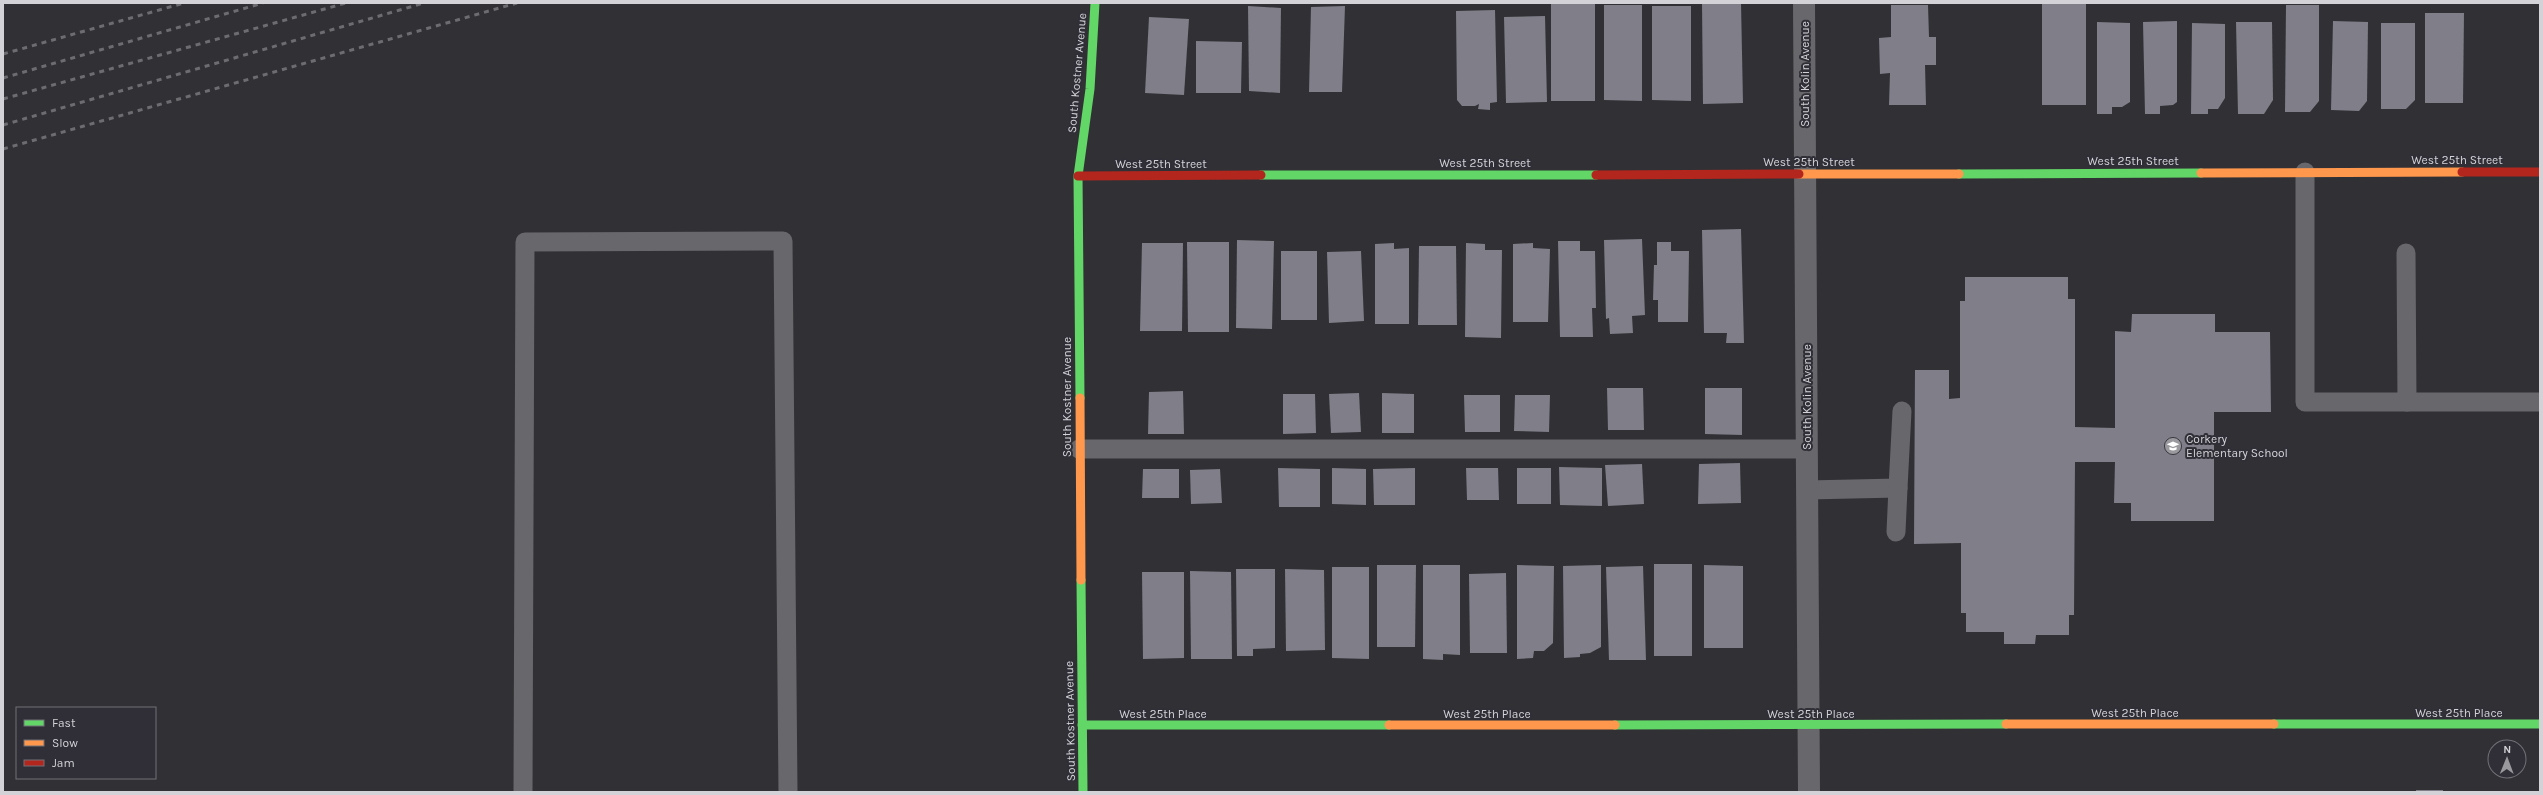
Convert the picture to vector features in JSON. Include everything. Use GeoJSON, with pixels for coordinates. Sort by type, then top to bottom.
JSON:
{"type":"FeatureCollection","features":[{"type":"Feature","properties":{"kind":"street","name":"South Kostner Avenue"},"geometry":{"type":"LineString","coordinates":[[1083,792],[1079,449],[1078,176],[1090,90],[1095,3]]}},
{"type":"Feature","properties":{"kind":"street","name":"South Kolin Avenue"},"geometry":{"type":"LineString","coordinates":[[1804,3],[1809,792]]}},
{"type":"Feature","properties":{"kind":"street","name":"West 25th Street"},"geometry":{"type":"LineString","coordinates":[[1078,176],[2540,172]]}},
{"type":"Feature","properties":{"kind":"street","name":"West 25th Place"},"geometry":{"type":"LineString","coordinates":[[1082,725],[1809,726],[2540,724]]}},
{"type":"Feature","properties":{"kind":"lane"},"geometry":{"type":"LineString","coordinates":[[2305,172],[2305,402],[2540,402]]}},
{"type":"Feature","properties":{"kind":"lane"},"geometry":{"type":"LineString","coordinates":[[523,792],[525,242],[783,241],[788,792]]}},
{"type":"Feature","properties":{"kind":"lane"},"geometry":{"type":"LineString","coordinates":[[2406,253],[2407,402]]}},
{"type":"Feature","properties":{"kind":"lane"},"geometry":{"type":"LineString","coordinates":[[1896,532],[1902,410]]}},
{"type":"Feature","properties":{"kind":"lane"},"geometry":{"type":"LineString","coordinates":[[1079,449],[1807,449]]}},
{"type":"Feature","properties":{"kind":"lane"},"geometry":{"type":"LineString","coordinates":[[1807,490],[1898,488]]}},
{"type":"Feature","properties":{"kind":"building"},"geometry":{"type":"Polygon","coordinates":[[[1551,3],[1595,3],[1595,101],[1551,101],[1551,3]]]}},
{"type":"Feature","properties":{"kind":"building"},"geometry":{"type":"Polygon","coordinates":[[[1702,3],[1741,3],[1743,103],[1703,104],[1702,3]]]}},
{"type":"Feature","properties":{"kind":"building"},"geometry":{"type":"Polygon","coordinates":[[[2042,3],[2086,3],[2086,105],[2042,105],[2042,3]]]}},
{"type":"Feature","properties":{"kind":"building"},"geometry":{"type":"Polygon","coordinates":[[[1604,5],[1642,5],[1642,101],[1604,100],[1604,5]]]}},
{"type":"Feature","properties":{"kind":"building"},"geometry":{"type":"Polygon","coordinates":[[[1891,5],[1928,5],[1929,37],[1936,37],[1936,65],[1925,65],[1926,105],[1889,105],[1890,73],[1880,74],[1879,38],[1891,37],[1891,5]]]}},
{"type":"Feature","properties":{"kind":"building"},"geometry":{"type":"Polygon","coordinates":[[[2286,5],[2319,5],[2319,101],[2310,112],[2285,112],[2286,5]]]}},
{"type":"Feature","properties":{"kind":"building"},"geometry":{"type":"Polygon","coordinates":[[[1248,6],[1281,8],[1280,93],[1249,91],[1248,6]]]}},
{"type":"Feature","properties":{"kind":"building"},"geometry":{"type":"Polygon","coordinates":[[[1345,6],[1342,92],[1309,92],[1311,7],[1345,6]]]}},
{"type":"Feature","properties":{"kind":"building"},"geometry":{"type":"Polygon","coordinates":[[[1652,6],[1691,6],[1691,101],[1652,100],[1652,6]]]}},
{"type":"Feature","properties":{"kind":"building"},"geometry":{"type":"Polygon","coordinates":[[[1495,10],[1497,102],[1490,103],[1490,110],[1478,109],[1479,104],[1475,106],[1462,106],[1457,100],[1456,11],[1495,10]]]}},
{"type":"Feature","properties":{"kind":"building"},"geometry":{"type":"Polygon","coordinates":[[[2425,13],[2464,13],[2463,103],[2425,103],[2425,13]]]}},
{"type":"Feature","properties":{"kind":"building"},"geometry":{"type":"Polygon","coordinates":[[[1545,16],[1547,102],[1506,103],[1504,17],[1545,16]]]}},
{"type":"Feature","properties":{"kind":"building"},"geometry":{"type":"Polygon","coordinates":[[[1149,17],[1189,19],[1184,95],[1145,93],[1149,17]]]}},
{"type":"Feature","properties":{"kind":"building"},"geometry":{"type":"Polygon","coordinates":[[[2177,21],[2177,102],[2173,105],[2160,106],[2160,114],[2145,114],[2143,22],[2177,21]]]}},
{"type":"Feature","properties":{"kind":"building"},"geometry":{"type":"Polygon","coordinates":[[[2333,21],[2368,22],[2367,101],[2359,111],[2331,110],[2333,21]]]}},
{"type":"Feature","properties":{"kind":"building"},"geometry":{"type":"Polygon","coordinates":[[[2097,22],[2130,23],[2130,102],[2122,107],[2112,107],[2112,114],[2097,114],[2097,22]]]}},
{"type":"Feature","properties":{"kind":"building"},"geometry":{"type":"Polygon","coordinates":[[[2236,22],[2272,22],[2273,100],[2264,114],[2238,114],[2236,22]]]}},
{"type":"Feature","properties":{"kind":"building"},"geometry":{"type":"Polygon","coordinates":[[[2192,23],[2225,24],[2225,98],[2218,109],[2208,109],[2208,114],[2191,114],[2192,23]]]}},
{"type":"Feature","properties":{"kind":"building"},"geometry":{"type":"Polygon","coordinates":[[[2381,23],[2415,23],[2415,100],[2406,109],[2381,109],[2381,23]]]}},
{"type":"Feature","properties":{"kind":"building"},"geometry":{"type":"Polygon","coordinates":[[[1196,41],[1242,42],[1241,93],[1196,93],[1196,41]]]}},
{"type":"Feature","properties":{"kind":"building"},"geometry":{"type":"Polygon","coordinates":[[[1741,229],[1744,343],[1726,343],[1727,333],[1704,333],[1702,230],[1741,229]]]}},
{"type":"Feature","properties":{"kind":"building"},"geometry":{"type":"Polygon","coordinates":[[[1642,239],[1645,315],[1632,316],[1633,333],[1610,334],[1609,318],[1606,319],[1604,240],[1642,239]]]}},
{"type":"Feature","properties":{"kind":"building"},"geometry":{"type":"Polygon","coordinates":[[[1237,240],[1274,241],[1272,329],[1236,328],[1237,240]]]}},
{"type":"Feature","properties":{"kind":"building"},"geometry":{"type":"Polygon","coordinates":[[[1558,241],[1580,241],[1580,251],[1595,251],[1596,308],[1592,308],[1593,337],[1560,337],[1558,241]]]}},
{"type":"Feature","properties":{"kind":"building"},"geometry":{"type":"Polygon","coordinates":[[[1187,242],[1229,242],[1229,332],[1188,332],[1187,242]]]}},
{"type":"Feature","properties":{"kind":"building"},"geometry":{"type":"Polygon","coordinates":[[[1657,242],[1671,242],[1671,251],[1689,251],[1688,322],[1658,322],[1658,300],[1653,300],[1654,265],[1657,265],[1657,242]]]}},
{"type":"Feature","properties":{"kind":"building"},"geometry":{"type":"Polygon","coordinates":[[[1142,243],[1183,243],[1182,331],[1140,331],[1142,243]]]}},
{"type":"Feature","properties":{"kind":"building"},"geometry":{"type":"Polygon","coordinates":[[[1394,243],[1394,249],[1409,248],[1409,324],[1375,324],[1375,244],[1394,243]]]}},
{"type":"Feature","properties":{"kind":"building"},"geometry":{"type":"Polygon","coordinates":[[[1466,243],[1485,244],[1485,250],[1502,250],[1501,338],[1465,337],[1466,243]]]}},
{"type":"Feature","properties":{"kind":"building"},"geometry":{"type":"Polygon","coordinates":[[[1533,243],[1533,248],[1550,249],[1548,322],[1513,322],[1513,244],[1533,243]]]}},
{"type":"Feature","properties":{"kind":"building"},"geometry":{"type":"Polygon","coordinates":[[[1419,246],[1456,246],[1457,325],[1418,325],[1419,246]]]}},
{"type":"Feature","properties":{"kind":"building"},"geometry":{"type":"Polygon","coordinates":[[[1281,251],[1317,251],[1317,320],[1281,320],[1281,251]]]}},
{"type":"Feature","properties":{"kind":"building"},"geometry":{"type":"Polygon","coordinates":[[[1361,251],[1364,321],[1329,323],[1327,252],[1361,251]]]}},
{"type":"Feature","properties":{"kind":"building"},"geometry":{"type":"Polygon","coordinates":[[[1965,277],[2068,277],[2068,299],[2075,299],[2075,427],[2115,428],[2115,331],[2131,332],[2132,314],[2215,314],[2215,332],[2270,332],[2271,412],[2214,412],[2214,521],[2131,521],[2131,503],[2114,503],[2115,462],[2075,462],[2074,615],[2069,615],[2069,635],[2036,635],[2035,644],[2004,644],[2004,632],[1966,632],[1966,613],[1961,613],[1961,543],[1914,544],[1915,370],[1949,370],[1949,399],[1960,398],[1960,301],[1965,301],[1965,277]]]}},
{"type":"Feature","properties":{"kind":"building"},"geometry":{"type":"Polygon","coordinates":[[[1607,388],[1643,388],[1644,430],[1608,430],[1607,388]]]}},
{"type":"Feature","properties":{"kind":"building"},"geometry":{"type":"Polygon","coordinates":[[[1705,388],[1742,388],[1742,435],[1705,434],[1705,388]]]}},
{"type":"Feature","properties":{"kind":"building"},"geometry":{"type":"Polygon","coordinates":[[[1183,391],[1184,434],[1148,434],[1149,392],[1183,391]]]}},
{"type":"Feature","properties":{"kind":"building"},"geometry":{"type":"Polygon","coordinates":[[[1359,393],[1361,432],[1331,433],[1329,394],[1359,393]]]}},
{"type":"Feature","properties":{"kind":"building"},"geometry":{"type":"Polygon","coordinates":[[[1382,393],[1414,394],[1414,433],[1382,433],[1382,393]]]}},
{"type":"Feature","properties":{"kind":"building"},"geometry":{"type":"Polygon","coordinates":[[[1283,394],[1315,394],[1316,433],[1283,434],[1283,394]]]}},
{"type":"Feature","properties":{"kind":"building"},"geometry":{"type":"Polygon","coordinates":[[[1464,395],[1500,395],[1500,432],[1465,432],[1464,395]]]}},
{"type":"Feature","properties":{"kind":"building"},"geometry":{"type":"Polygon","coordinates":[[[1515,395],[1550,395],[1549,432],[1514,431],[1515,395]]]}},
{"type":"Feature","properties":{"kind":"building"},"geometry":{"type":"Polygon","coordinates":[[[1740,463],[1741,503],[1698,504],[1699,464],[1740,463]]]}},
{"type":"Feature","properties":{"kind":"building"},"geometry":{"type":"Polygon","coordinates":[[[1642,464],[1644,504],[1608,506],[1605,465],[1642,464]]]}},
{"type":"Feature","properties":{"kind":"building"},"geometry":{"type":"Polygon","coordinates":[[[1559,467],[1602,468],[1602,506],[1560,505],[1559,467]]]}},
{"type":"Feature","properties":{"kind":"building"},"geometry":{"type":"Polygon","coordinates":[[[1278,468],[1320,469],[1320,507],[1279,507],[1278,468]]]}},
{"type":"Feature","properties":{"kind":"building"},"geometry":{"type":"Polygon","coordinates":[[[1332,468],[1366,469],[1366,505],[1332,504],[1332,468]]]}},
{"type":"Feature","properties":{"kind":"building"},"geometry":{"type":"Polygon","coordinates":[[[1415,468],[1415,505],[1374,505],[1373,469],[1415,468]]]}},
{"type":"Feature","properties":{"kind":"building"},"geometry":{"type":"Polygon","coordinates":[[[1466,468],[1498,468],[1499,500],[1467,500],[1466,468]]]}},
{"type":"Feature","properties":{"kind":"building"},"geometry":{"type":"Polygon","coordinates":[[[1517,468],[1551,468],[1551,504],[1517,504],[1517,468]]]}},
{"type":"Feature","properties":{"kind":"building"},"geometry":{"type":"Polygon","coordinates":[[[1143,469],[1179,469],[1179,498],[1142,498],[1143,469]]]}},
{"type":"Feature","properties":{"kind":"building"},"geometry":{"type":"Polygon","coordinates":[[[1220,469],[1222,503],[1191,504],[1190,470],[1220,469]]]}},
{"type":"Feature","properties":{"kind":"building"},"geometry":{"type":"Polygon","coordinates":[[[1654,564],[1692,564],[1692,656],[1654,656],[1654,564]]]}},
{"type":"Feature","properties":{"kind":"building"},"geometry":{"type":"Polygon","coordinates":[[[1377,565],[1416,565],[1415,647],[1377,647],[1377,565]]]}},
{"type":"Feature","properties":{"kind":"building"},"geometry":{"type":"Polygon","coordinates":[[[1423,565],[1460,565],[1460,655],[1443,654],[1443,660],[1423,659],[1423,565]]]}},
{"type":"Feature","properties":{"kind":"building"},"geometry":{"type":"Polygon","coordinates":[[[1517,565],[1554,566],[1553,643],[1544,651],[1534,651],[1533,658],[1517,659],[1517,565]]]}},
{"type":"Feature","properties":{"kind":"building"},"geometry":{"type":"Polygon","coordinates":[[[1601,565],[1601,647],[1590,653],[1580,654],[1580,657],[1564,658],[1563,566],[1601,565]]]}},
{"type":"Feature","properties":{"kind":"building"},"geometry":{"type":"Polygon","coordinates":[[[1704,565],[1743,566],[1743,648],[1704,648],[1704,565]]]}},
{"type":"Feature","properties":{"kind":"building"},"geometry":{"type":"Polygon","coordinates":[[[1643,566],[1646,660],[1609,660],[1606,567],[1643,566]]]}},
{"type":"Feature","properties":{"kind":"building"},"geometry":{"type":"Polygon","coordinates":[[[1332,567],[1369,567],[1369,659],[1332,658],[1332,567]]]}},
{"type":"Feature","properties":{"kind":"building"},"geometry":{"type":"Polygon","coordinates":[[[1236,569],[1275,569],[1275,648],[1253,649],[1253,656],[1237,656],[1236,569]]]}},
{"type":"Feature","properties":{"kind":"building"},"geometry":{"type":"Polygon","coordinates":[[[1285,569],[1324,570],[1325,650],[1286,651],[1285,569]]]}},
{"type":"Feature","properties":{"kind":"building"},"geometry":{"type":"Polygon","coordinates":[[[1190,571],[1231,572],[1232,659],[1191,659],[1190,571]]]}},
{"type":"Feature","properties":{"kind":"building"},"geometry":{"type":"Polygon","coordinates":[[[1142,572],[1184,572],[1184,658],[1143,659],[1142,572]]]}},
{"type":"Feature","properties":{"kind":"building"},"geometry":{"type":"Polygon","coordinates":[[[1506,573],[1507,653],[1470,653],[1469,574],[1506,573]]]}},
{"type":"Feature","properties":{"kind":"building"},"geometry":{"type":"Polygon","coordinates":[[[2416,790],[2443,790],[2443,792],[2416,792],[2416,790]]]}},
{"type":"Feature","properties":{"kind":"railway"},"geometry":{"type":"LineString","coordinates":[[3,54],[184,3]]}},
{"type":"Feature","properties":{"kind":"railway"},"geometry":{"type":"LineString","coordinates":[[3,78],[263,3]]}},
{"type":"Feature","properties":{"kind":"railway"},"geometry":{"type":"LineString","coordinates":[[3,99],[346,3]]}},
{"type":"Feature","properties":{"kind":"railway"},"geometry":{"type":"LineString","coordinates":[[3,125],[424,3]]}},
{"type":"Feature","properties":{"kind":"railway"},"geometry":{"type":"LineString","coordinates":[[3,149],[517,3]]}},
{"type":"Feature","properties":{"kind":"traffic: fast"},"geometry":{"type":"LineString","coordinates":[[1080,398],[1078,176],[1090,89],[1095,3]]}},
{"type":"Feature","properties":{"kind":"traffic: fast"},"geometry":{"type":"LineString","coordinates":[[1959,174],[2201,173]]}},
{"type":"Feature","properties":{"kind":"traffic: fast"},"geometry":{"type":"LineString","coordinates":[[1261,175],[1596,175]]}},
{"type":"Feature","properties":{"kind":"traffic: fast"},"geometry":{"type":"LineString","coordinates":[[1081,580],[1083,792]]}},
{"type":"Feature","properties":{"kind":"traffic: fast"},"geometry":{"type":"LineString","coordinates":[[1615,725],[2006,724]]}},
{"type":"Feature","properties":{"kind":"traffic: fast"},"geometry":{"type":"LineString","coordinates":[[2274,724],[2540,724]]}},
{"type":"Feature","properties":{"kind":"traffic: fast"},"geometry":{"type":"LineString","coordinates":[[1082,725],[1389,725]]}},
{"type":"Feature","properties":{"kind":"traffic: slow"},"geometry":{"type":"LineString","coordinates":[[2201,173],[2462,172]]}},
{"type":"Feature","properties":{"kind":"traffic: slow"},"geometry":{"type":"LineString","coordinates":[[1799,174],[1959,174]]}},
{"type":"Feature","properties":{"kind":"traffic: slow"},"geometry":{"type":"LineString","coordinates":[[1080,398],[1081,580]]}},
{"type":"Feature","properties":{"kind":"traffic: slow"},"geometry":{"type":"LineString","coordinates":[[2006,724],[2274,724]]}},
{"type":"Feature","properties":{"kind":"traffic: slow"},"geometry":{"type":"LineString","coordinates":[[1389,725],[1615,725]]}},
{"type":"Feature","properties":{"kind":"traffic: jam"},"geometry":{"type":"LineString","coordinates":[[2462,172],[2540,172]]}},
{"type":"Feature","properties":{"kind":"traffic: jam"},"geometry":{"type":"LineString","coordinates":[[1596,175],[1799,174]]}},
{"type":"Feature","properties":{"kind":"traffic: jam"},"geometry":{"type":"LineString","coordinates":[[1078,176],[1261,175]]}},
{"type":"Feature","properties":{"kind":"place","name":"Corkery Elementary School"},"geometry":{"type":"Point","coordinates":[2173,446]}}]}
